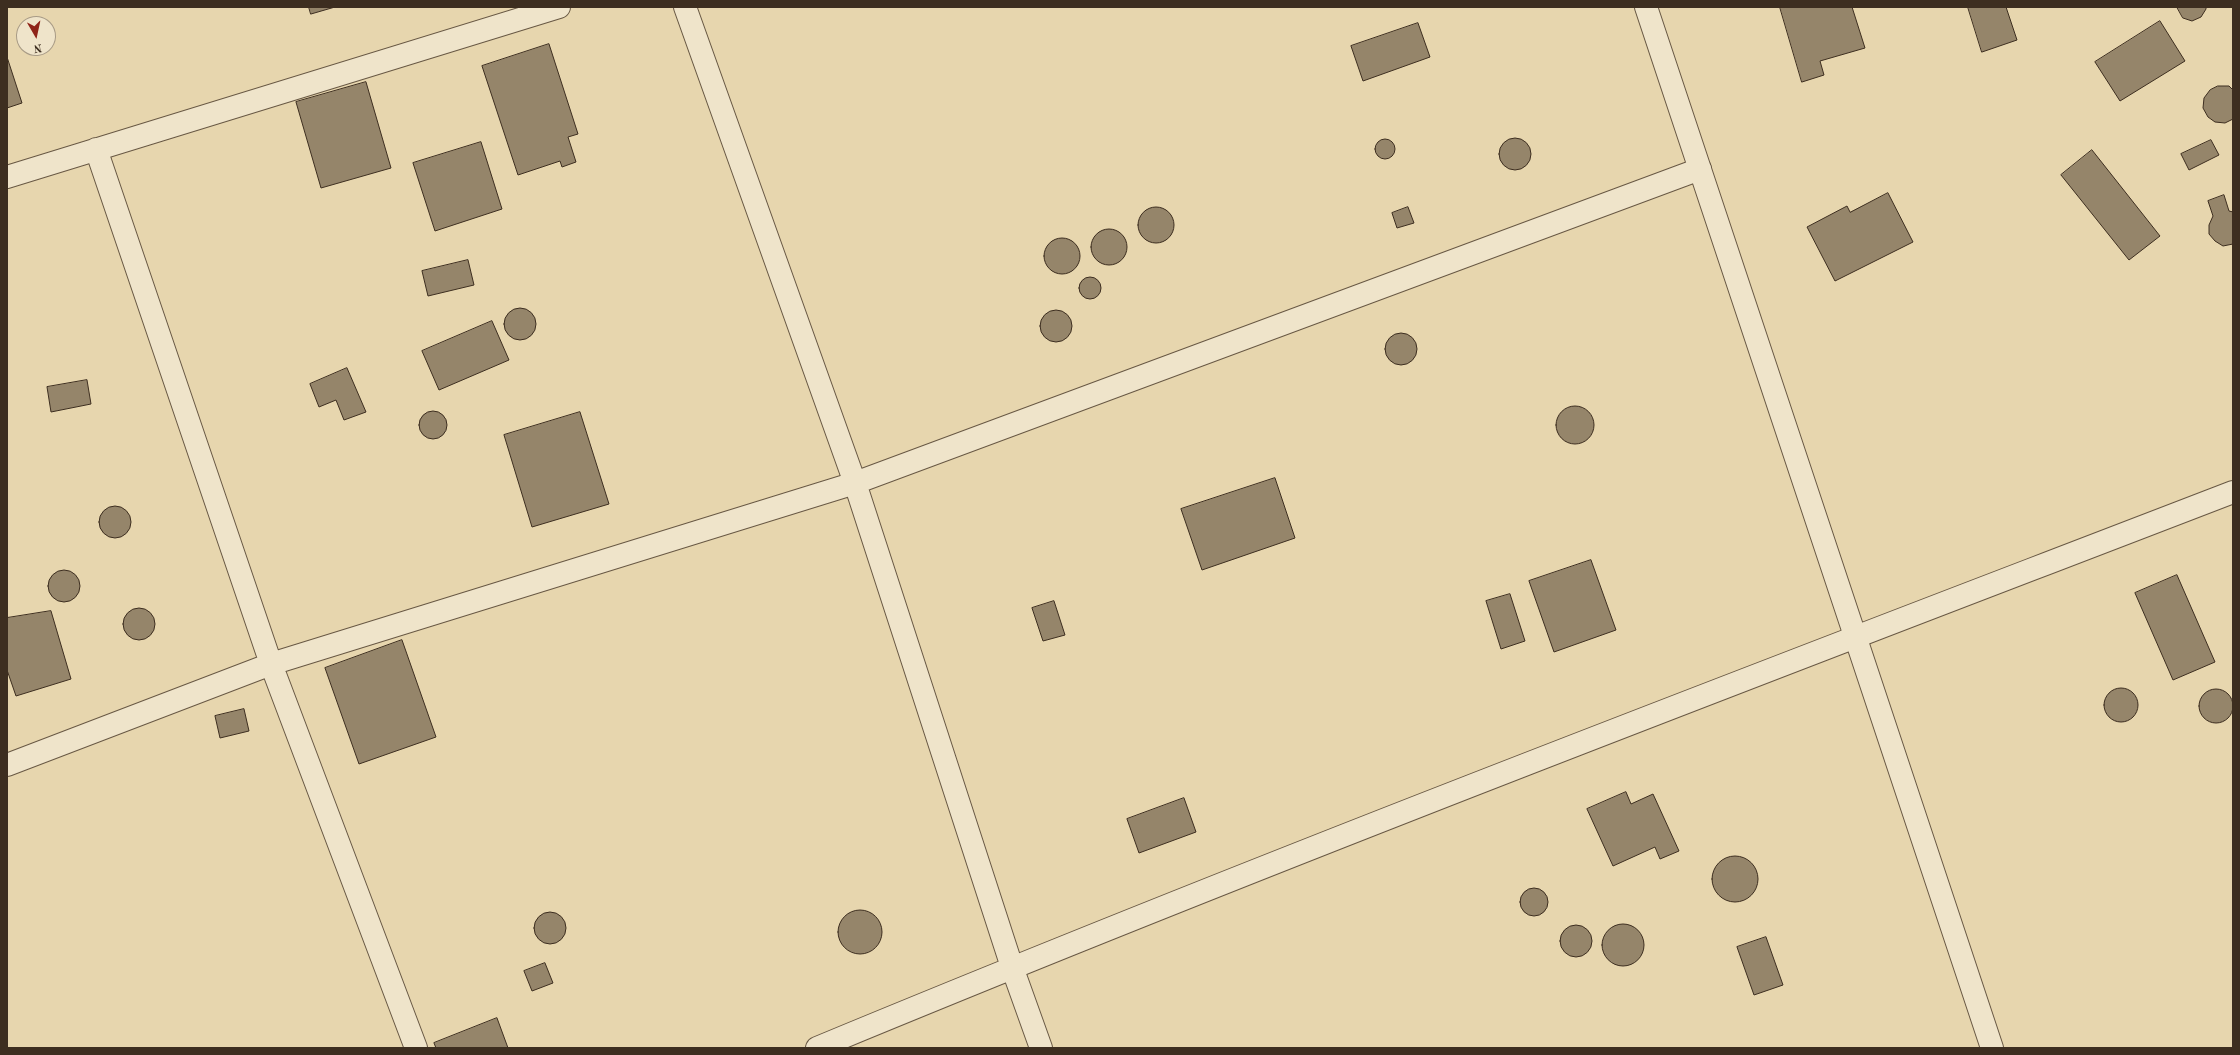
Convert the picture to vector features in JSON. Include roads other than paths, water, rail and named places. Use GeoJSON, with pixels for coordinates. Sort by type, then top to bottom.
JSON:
{"type":"FeatureCollection","features":[{"type":"Feature","properties":{"kind":"street"},"geometry":{"type":"LineString","coordinates":[[7,177],[559,7]]}},
{"type":"Feature","properties":{"kind":"street"},"geometry":{"type":"LineString","coordinates":[[685,7],[854,483],[1012,967],[1041,1048]]}},
{"type":"Feature","properties":{"kind":"street"},"geometry":{"type":"LineString","coordinates":[[1646,7],[1992,1048]]}},
{"type":"Feature","properties":{"kind":"street"},"geometry":{"type":"LineString","coordinates":[[96,149],[271,664],[416,1048]]}},
{"type":"Feature","properties":{"kind":"street"},"geometry":{"type":"LineString","coordinates":[[7,764],[271,664],[854,483],[1700,169]]}},
{"type":"Feature","properties":{"kind":"street"},"geometry":{"type":"LineString","coordinates":[[817,1048],[1012,967],[1856,637],[2233,492]]}}]}
